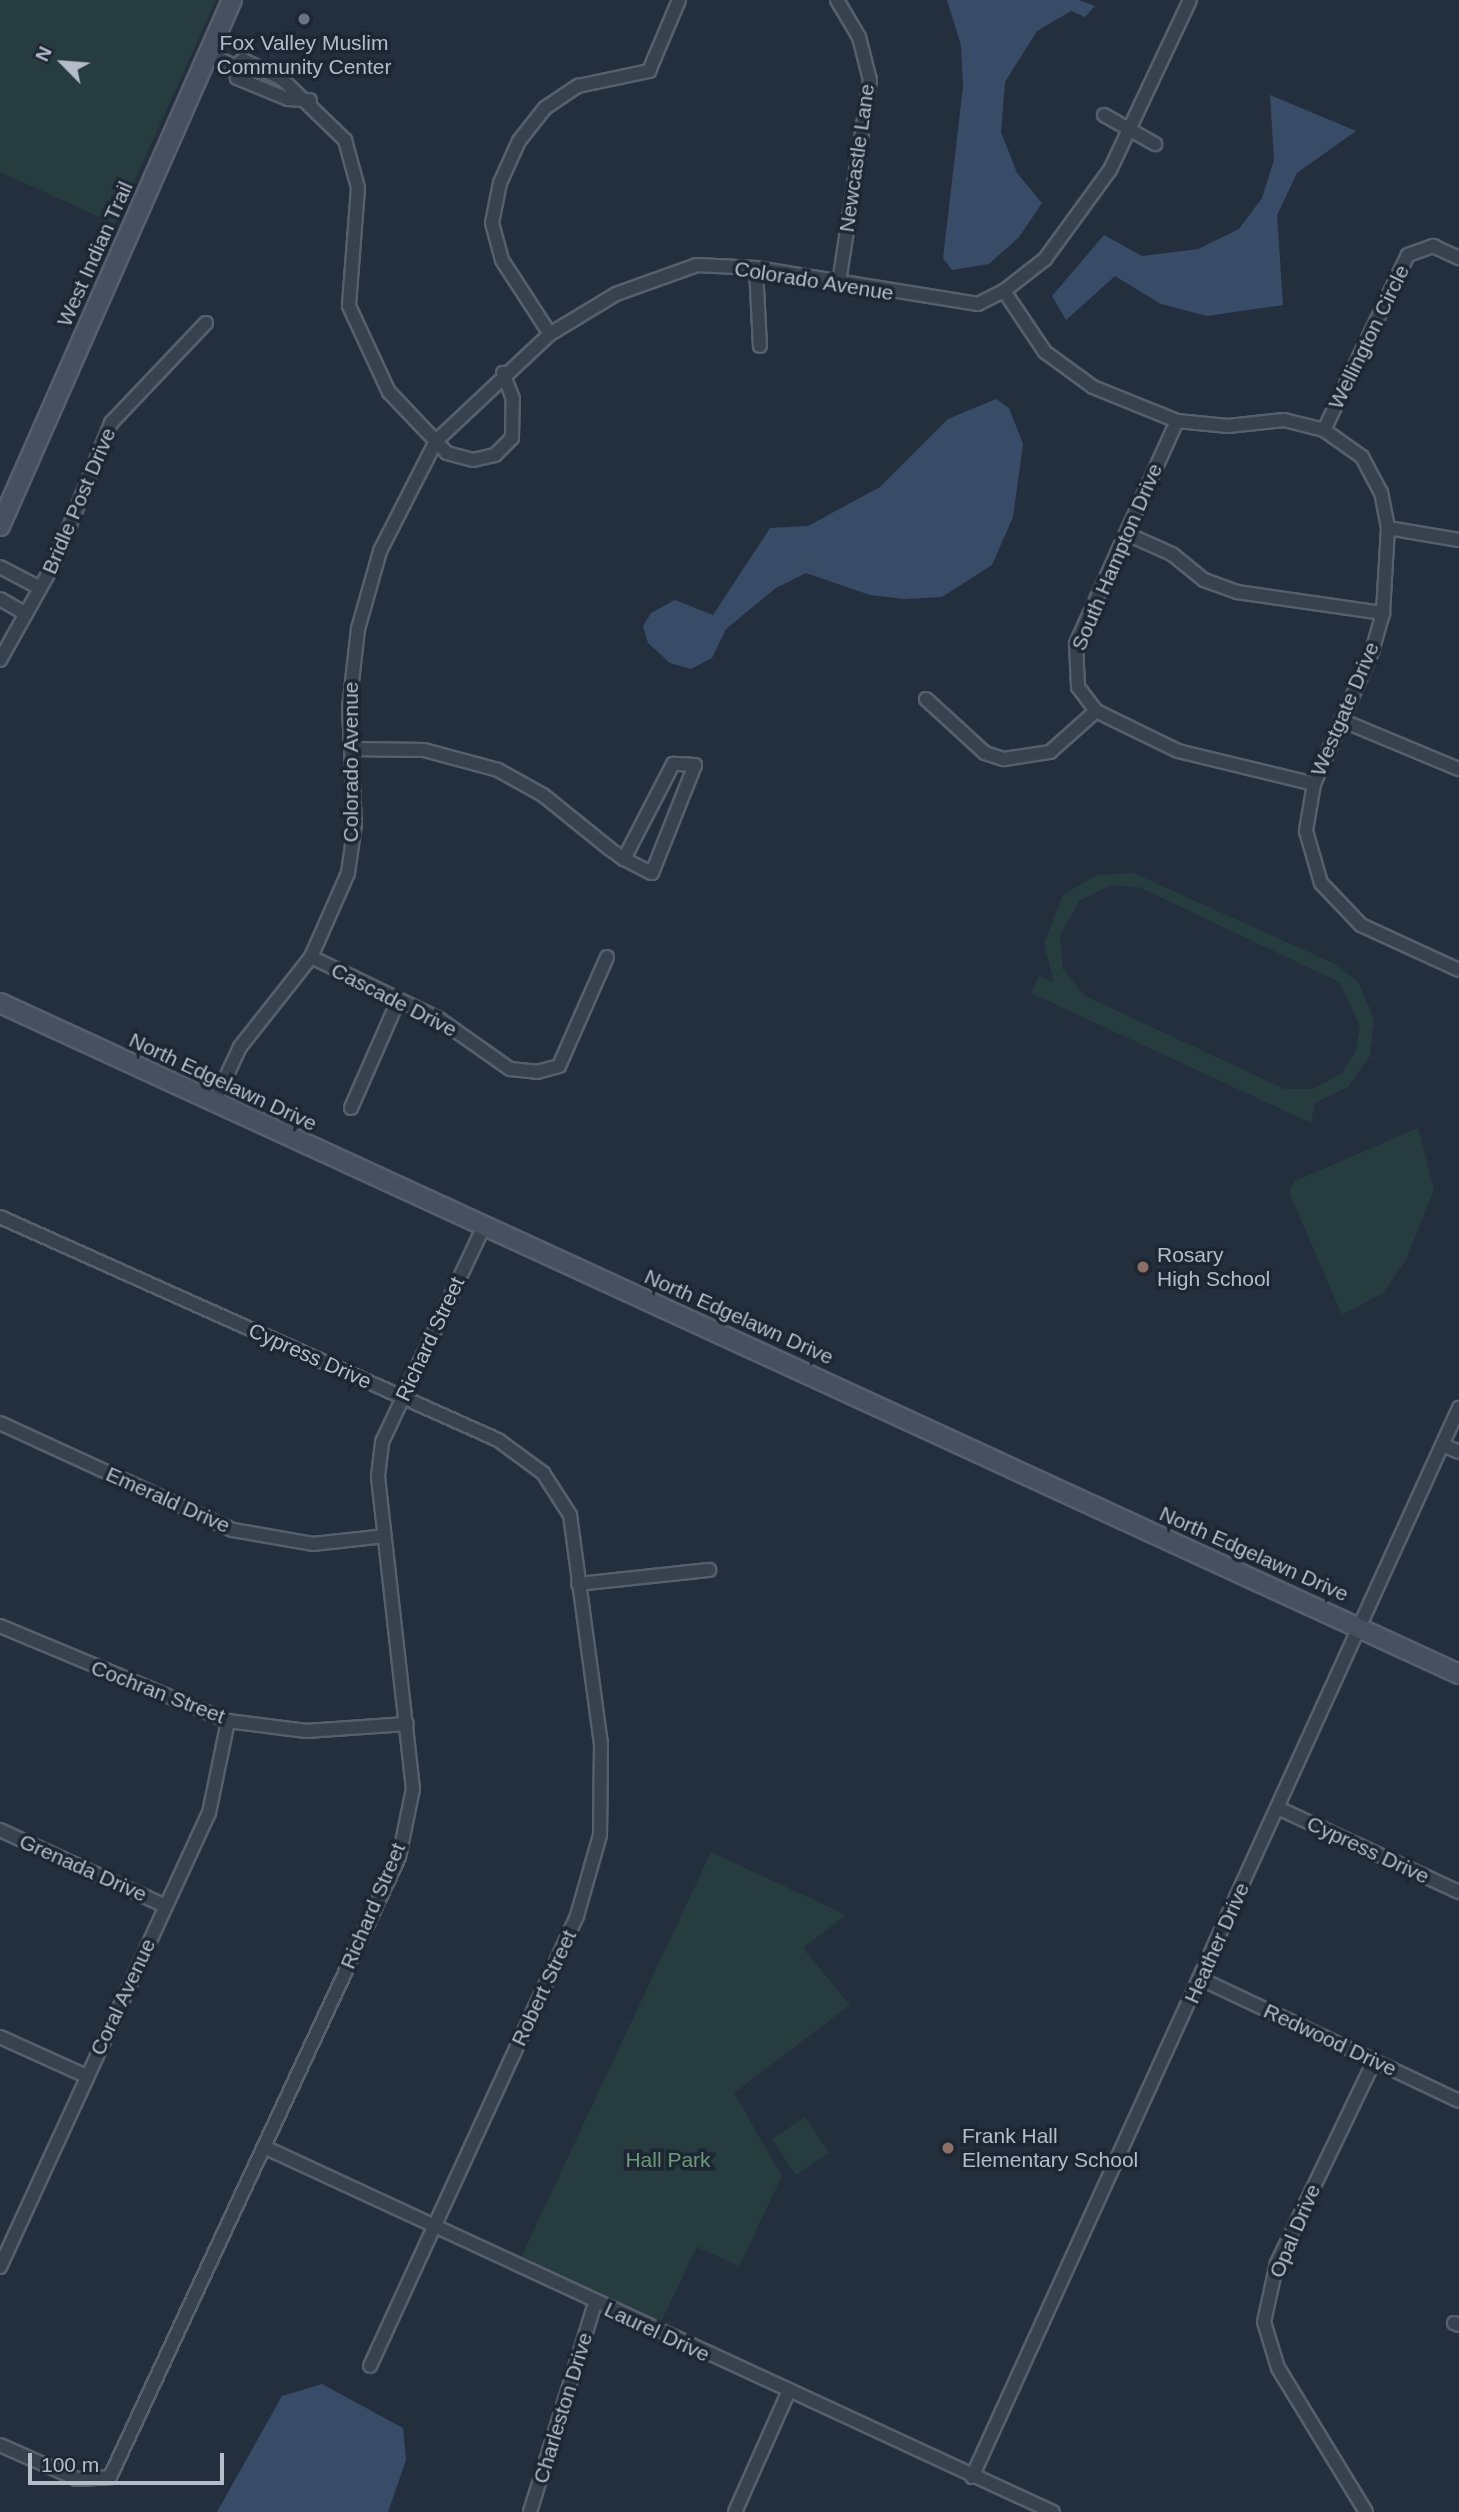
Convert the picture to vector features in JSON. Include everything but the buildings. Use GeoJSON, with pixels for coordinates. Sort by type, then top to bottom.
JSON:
{"type":"FeatureCollection","features":[{"type":"Feature","properties":{"kind":"street","name":"West Indian Trail"},"geometry":{"type":"LineString","coordinates":[[0,526],[232,0]]}},
{"type":"Feature","properties":{"kind":"street"},"geometry":{"type":"LineString","coordinates":[[550,334],[502,260],[492,223],[500,183],[519,141],[545,108],[579,86],[649,71],[679,0]]}},
{"type":"Feature","properties":{"kind":"street","name":"Newcastle Lane"},"geometry":{"type":"LineString","coordinates":[[837,0],[859,37],[870,80],[839,282]]}},
{"type":"Feature","properties":{"kind":"street","name":"Colorado Avenue"},"geometry":{"type":"LineString","coordinates":[[214,1103],[240,1047],[311,957],[348,873],[355,824],[351,750],[352,667],[366,590],[396,514],[436,441],[503,373],[550,334],[652,277],[697,265],[756,268],[978,304],[1004,291],[1045,259],[1132,131],[1190,0]]}},
{"type":"Feature","properties":{"kind":"street"},"geometry":{"type":"LineString","coordinates":[[208,54],[235,66],[243,60],[310,100],[345,140],[358,188],[349,306],[366,353],[389,393],[447,453],[473,460],[495,454],[512,438],[513,399],[503,373]]}},
{"type":"Feature","properties":{"kind":"street"},"geometry":{"type":"LineString","coordinates":[[1104,115],[1155,144]]}},
{"type":"Feature","properties":{"kind":"street","name":"Wellington Circle"},"geometry":{"type":"LineString","coordinates":[[1324,430],[1409,255],[1433,246],[1459,258]]}},
{"type":"Feature","properties":{"kind":"street"},"geometry":{"type":"LineString","coordinates":[[756,268],[760,346]]}},
{"type":"Feature","properties":{"kind":"street","name":"Westgate Drive"},"geometry":{"type":"LineString","coordinates":[[1004,291],[1045,352],[1093,387],[1177,421],[1228,426],[1284,420],[1324,430],[1362,457],[1381,492],[1388,528],[1382,612],[1374,649],[1340,720],[1314,784],[1306,831],[1321,883],[1361,925],[1459,970]]}},
{"type":"Feature","properties":{"kind":"street","name":"Bridle Post Drive"},"geometry":{"type":"LineString","coordinates":[[0,660],[40,588],[111,422],[206,323]]}},
{"type":"Feature","properties":{"kind":"street","name":"South Hampton Drive"},"geometry":{"type":"LineString","coordinates":[[1096,711],[1077,687],[1076,644],[1177,421]]}},
{"type":"Feature","properties":{"kind":"street"},"geometry":{"type":"LineString","coordinates":[[1388,528],[1459,540]]}},
{"type":"Feature","properties":{"kind":"street"},"geometry":{"type":"LineString","coordinates":[[1127,534],[1172,554],[1204,580],[1237,592],[1382,612]]}},
{"type":"Feature","properties":{"kind":"street","name":"Bridle Post Drive"},"geometry":{"type":"LineString","coordinates":[[0,567],[40,588]]}},
{"type":"Feature","properties":{"kind":"street"},"geometry":{"type":"LineString","coordinates":[[0,599],[26,614]]}},
{"type":"Feature","properties":{"kind":"street"},"geometry":{"type":"LineString","coordinates":[[926,698],[985,753],[1004,759],[1050,752],[1096,711],[1178,751],[1314,784]]}},
{"type":"Feature","properties":{"kind":"street"},"geometry":{"type":"LineString","coordinates":[[1340,720],[1459,769]]}},
{"type":"Feature","properties":{"kind":"street"},"geometry":{"type":"LineString","coordinates":[[351,750],[424,750],[498,770],[543,795],[624,859],[652,873],[695,765],[673,764],[624,859]]}},
{"type":"Feature","properties":{"kind":"street","name":"Cascade Drive"},"geometry":{"type":"LineString","coordinates":[[311,957],[453,1027],[510,1069],[537,1072],[559,1066],[607,957]]}},
{"type":"Feature","properties":{"kind":"street"},"geometry":{"type":"LineString","coordinates":[[351,1108],[398,1002]]}},
{"type":"Feature","properties":{"kind":"street","name":"North Edgelawn Drive"},"geometry":{"type":"LineString","coordinates":[[0,1003],[1459,1674]]}},
{"type":"Feature","properties":{"kind":"street","name":"Cypress Drive"},"geometry":{"type":"LineString","coordinates":[[0,1217],[498,1440],[543,1473],[570,1515],[578,1584]]}},
{"type":"Feature","properties":{"kind":"street","name":"Richard Street"},"geometry":{"type":"LineString","coordinates":[[0,2445],[77,2479],[110,2477],[399,1857],[413,1789],[385,1536],[380,1453],[402,1398],[484,1226]]}},
{"type":"Feature","properties":{"kind":"street","name":"Heather Drive"},"geometry":{"type":"LineString","coordinates":[[972,2477],[1362,1628],[1459,1408]]}},
{"type":"Feature","properties":{"kind":"street","name":"Emerald Drive"},"geometry":{"type":"LineString","coordinates":[[0,1423],[233,1530],[313,1544],[385,1536]]}},
{"type":"Feature","properties":{"kind":"street"},"geometry":{"type":"LineString","coordinates":[[1443,1445],[1459,1452]]}},
{"type":"Feature","properties":{"kind":"street"},"geometry":{"type":"LineString","coordinates":[[578,1584],[709,1570]]}},
{"type":"Feature","properties":{"kind":"street","name":"Robert Street"},"geometry":{"type":"LineString","coordinates":[[370,2366],[577,1916],[600,1835],[601,1743],[578,1584]]}},
{"type":"Feature","properties":{"kind":"street","name":"Cochran Street"},"geometry":{"type":"LineString","coordinates":[[0,1626],[228,1721],[306,1731],[407,1724]]}},
{"type":"Feature","properties":{"kind":"street","name":"Coral Avenue"},"geometry":{"type":"LineString","coordinates":[[0,2267],[6,2241],[209,1813],[228,1721]]}},
{"type":"Feature","properties":{"kind":"street","name":"Cypress Drive"},"geometry":{"type":"LineString","coordinates":[[1278,1808],[1459,1892]]}},
{"type":"Feature","properties":{"kind":"street","name":"Grenada Drive"},"geometry":{"type":"LineString","coordinates":[[0,1830],[165,1906]]}},
{"type":"Feature","properties":{"kind":"street","name":"Redwood Drive"},"geometry":{"type":"LineString","coordinates":[[1201,1979],[1459,2101]]}},
{"type":"Feature","properties":{"kind":"street"},"geometry":{"type":"LineString","coordinates":[[0,2037],[86,2076]]}},
{"type":"Feature","properties":{"kind":"street","name":"Opal Drive"},"geometry":{"type":"LineString","coordinates":[[1366,2512],[1278,2368],[1264,2322],[1277,2263],[1374,2061]]}},
{"type":"Feature","properties":{"kind":"street","name":"Laurel Drive"},"geometry":{"type":"LineString","coordinates":[[264,2147],[788,2393],[1053,2512]]}},
{"type":"Feature","properties":{"kind":"street","name":"Charleston Drive"},"geometry":{"type":"LineString","coordinates":[[530,2512],[595,2303]]}},
{"type":"Feature","properties":{"kind":"street"},"geometry":{"type":"LineString","coordinates":[[735,2512],[788,2393]]}},
{"type":"Feature","properties":{"kind":"green space"},"geometry":{"type":"Polygon","coordinates":[[[0,0],[216,0],[115,224],[0,172],[0,0]]]}},
{"type":"Feature","properties":{"kind":"green space"},"geometry":{"type":"Polygon","coordinates":[[[1133,873],[1335,964],[1359,983],[1374,1020],[1370,1056],[1348,1087],[1315,1103],[1311,1123],[1031,993],[1039,976],[1054,982],[1044,943],[1063,895],[1097,875],[1133,873]],[[1112,885],[1079,901],[1060,935],[1063,969],[1085,996],[1285,1089],[1313,1089],[1342,1073],[1356,1051],[1360,1026],[1339,982],[1141,888],[1112,885]]]}},
{"type":"Feature","properties":{"kind":"green space"},"geometry":{"type":"Polygon","coordinates":[[[1418,1128],[1434,1190],[1406,1260],[1383,1293],[1342,1315],[1289,1192],[1295,1181],[1418,1128]]]}},
{"type":"Feature","properties":{"kind":"green space","name":"Hall Park"},"geometry":{"type":"Polygon","coordinates":[[[711,1852],[846,1915],[803,1948],[850,2005],[734,2093],[782,2176],[739,2266],[697,2247],[656,2332],[517,2266],[711,1852]]]}},
{"type":"Feature","properties":{"kind":"green space"},"geometry":{"type":"Polygon","coordinates":[[[805,2117],[829,2153],[796,2175],[772,2139],[805,2117]]]}},
{"type":"Feature","properties":{"kind":"water"},"geometry":{"type":"Polygon","coordinates":[[[947,0],[1079,0],[1095,6],[1085,17],[1071,11],[1037,31],[1005,82],[1001,132],[1017,173],[1042,203],[1019,237],[989,264],[952,270],[943,258],[963,87],[961,45],[947,0]]]}},
{"type":"Feature","properties":{"kind":"water"},"geometry":{"type":"Polygon","coordinates":[[[1270,95],[1356,131],[1297,173],[1277,215],[1283,305],[1207,316],[1161,304],[1115,276],[1066,320],[1052,296],[1104,235],[1142,256],[1198,249],[1239,229],[1262,198],[1274,160],[1270,95]]]}},
{"type":"Feature","properties":{"kind":"water"},"geometry":{"type":"Polygon","coordinates":[[[996,399],[1009,408],[1023,444],[1013,517],[992,565],[942,597],[905,599],[870,595],[806,573],[776,588],[726,629],[712,658],[691,669],[670,663],[648,643],[643,626],[651,613],[675,600],[713,615],[770,528],[808,526],[880,487],[948,419],[996,399]]]}},
{"type":"Feature","properties":{"kind":"water"},"geometry":{"type":"Polygon","coordinates":[[[322,2384],[403,2428],[406,2460],[388,2512],[217,2512],[282,2396],[322,2384]]]}},
{"type":"Feature","properties":{"kind":"place","name":"Fox Valley Muslim Community Center"},"geometry":{"type":"Point","coordinates":[304,19]}},
{"type":"Feature","properties":{"kind":"place","name":"Rosary High School"},"geometry":{"type":"Point","coordinates":[1143,1267]}},
{"type":"Feature","properties":{"kind":"place","name":"Frank Hall Elementary School"},"geometry":{"type":"Point","coordinates":[948,2148]}}]}
